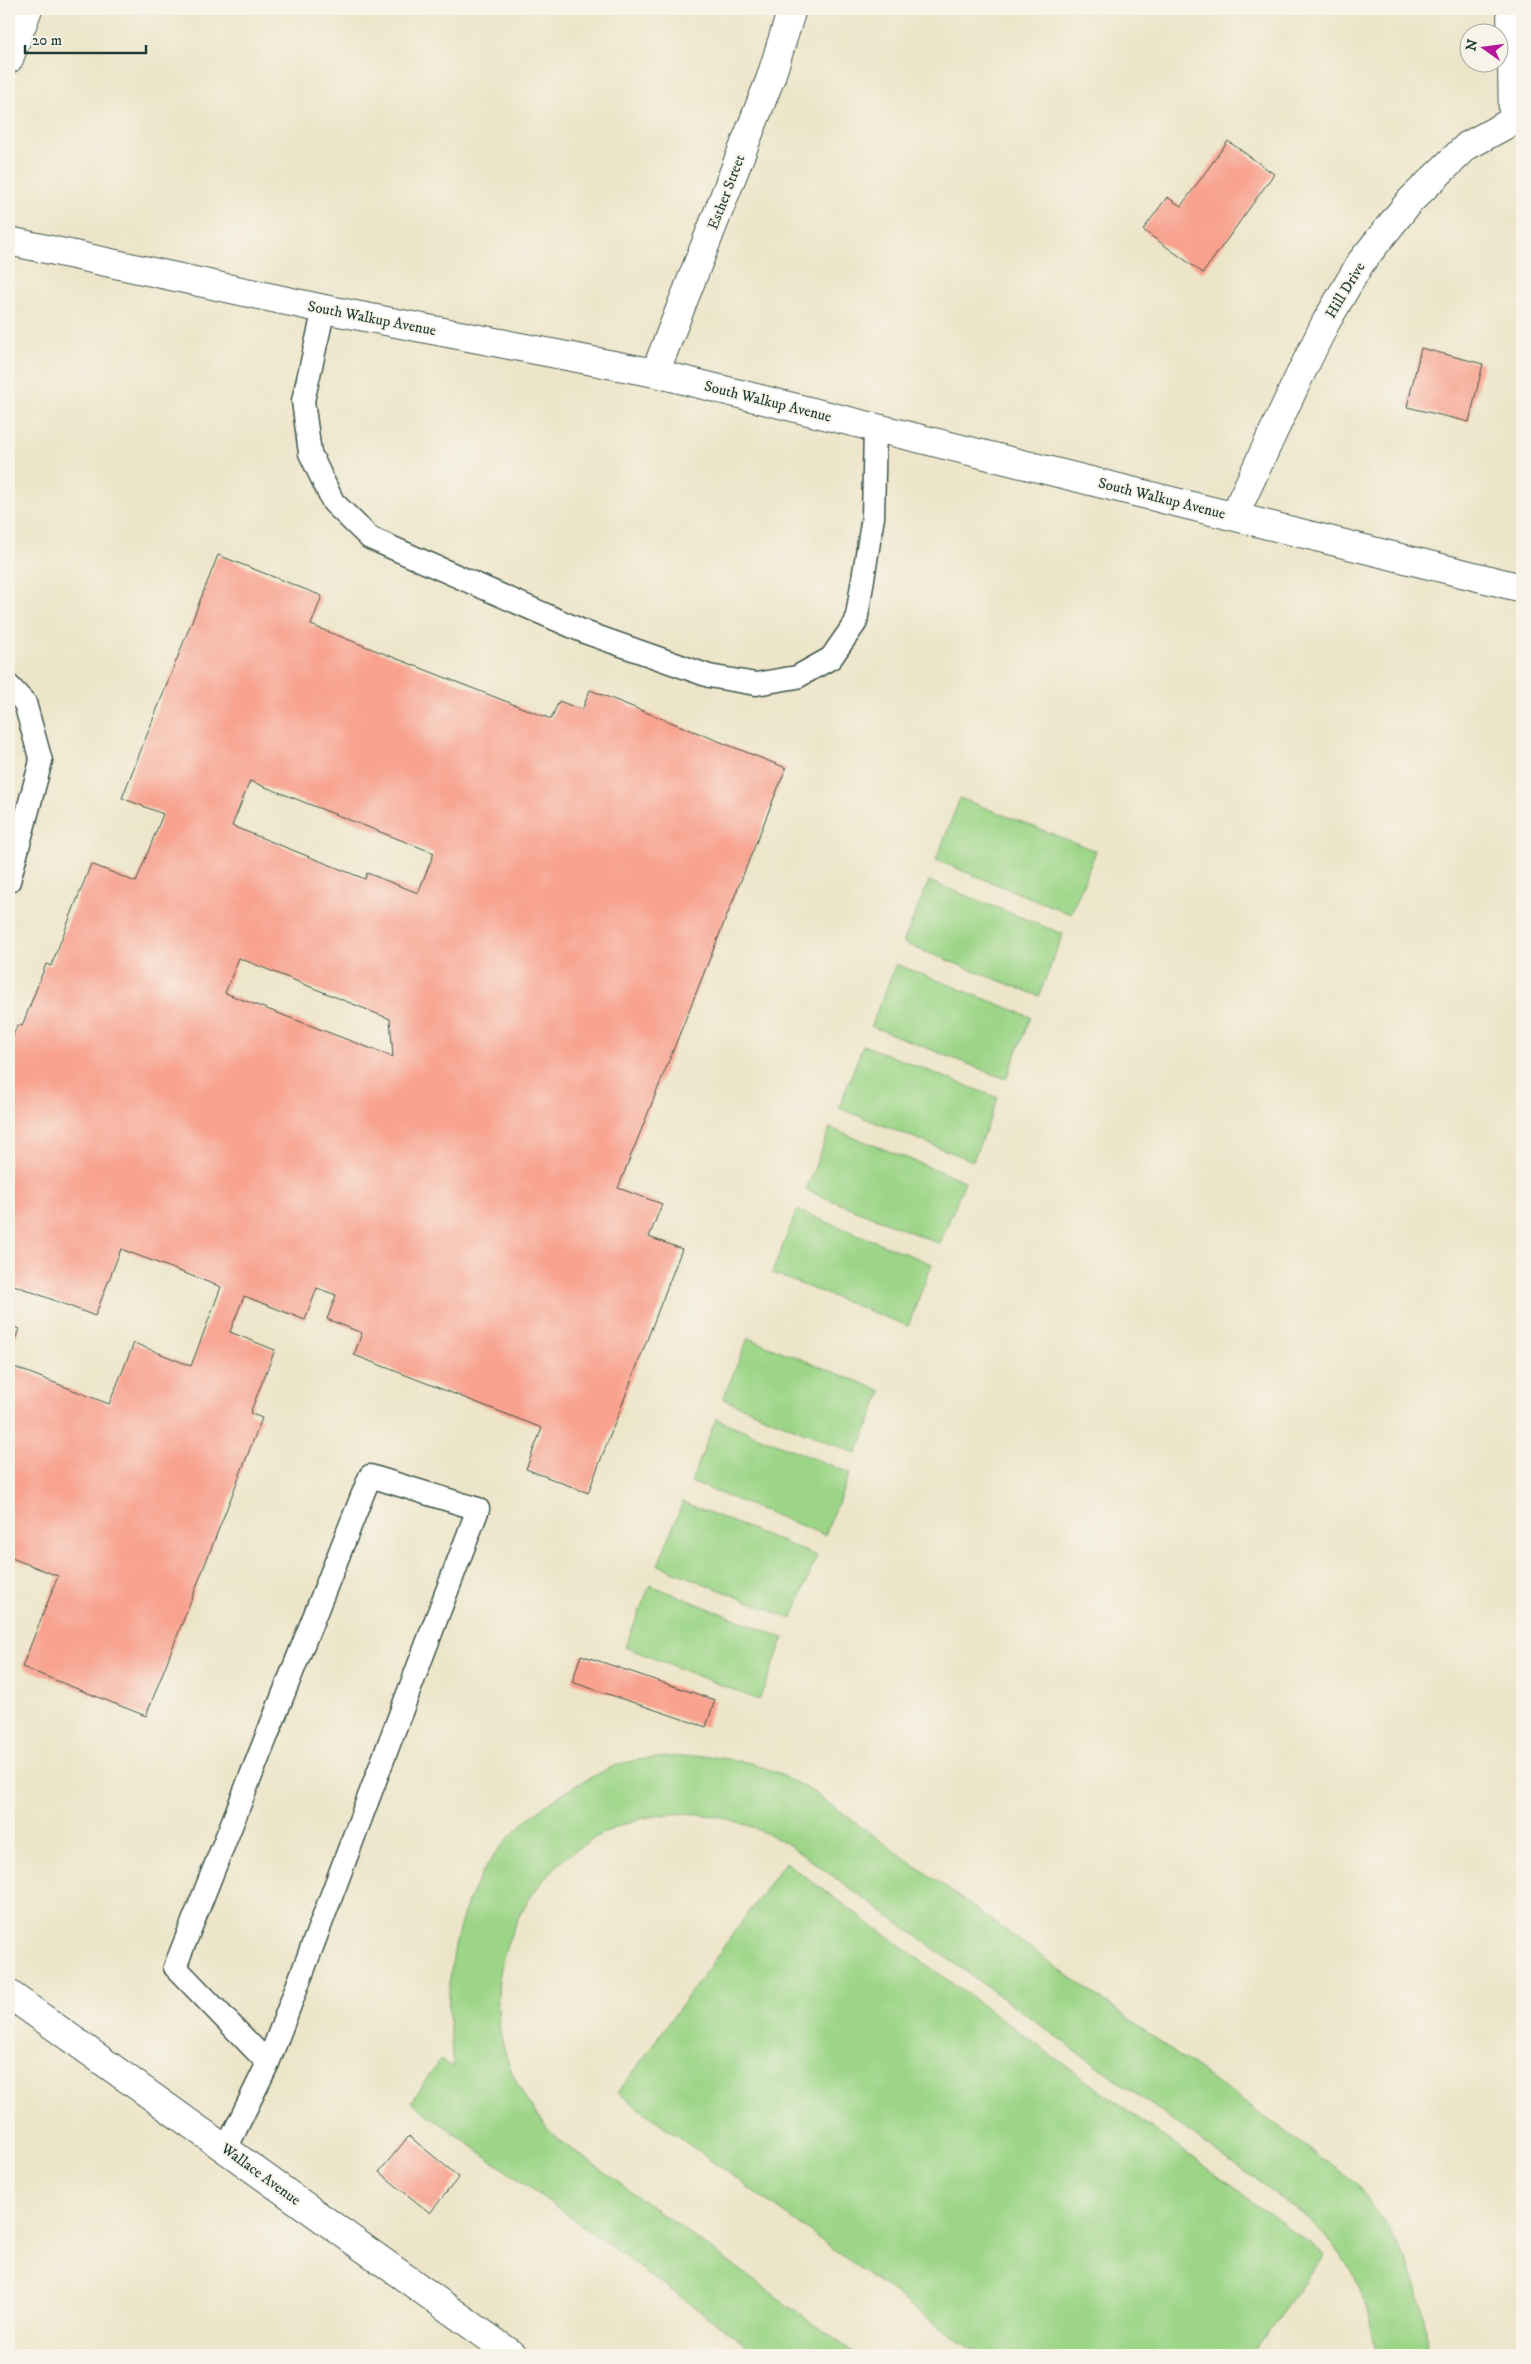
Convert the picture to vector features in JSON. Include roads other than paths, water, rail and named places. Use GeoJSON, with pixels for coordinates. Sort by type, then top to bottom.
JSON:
{"type":"FeatureCollection","features":[{"type":"Feature","properties":{"kind":"street"},"geometry":{"type":"LineString","coordinates":[[9,59],[28,9]]}},
{"type":"Feature","properties":{"kind":"street","name":"Esther Street"},"geometry":{"type":"LineString","coordinates":[[655,373],[770,77],[792,9]]}},
{"type":"Feature","properties":{"kind":"street"},"geometry":{"type":"LineString","coordinates":[[1511,9],[1518,118]]}},
{"type":"Feature","properties":{"kind":"street","name":"Hill Drive"},"geometry":{"type":"LineString","coordinates":[[1234,516],[1326,322],[1361,262],[1410,200],[1467,146],[1518,118]]}},
{"type":"Feature","properties":{"kind":"street","name":"South Walkup Avenue"},"geometry":{"type":"LineString","coordinates":[[9,241],[324,309],[655,373],[1522,588]]}},
{"type":"Feature","properties":{"kind":"street","name":"Wallace Avenue"},"geometry":{"type":"LineString","coordinates":[[9,1994],[513,2355]]}},
{"type":"Feature","properties":{"kind":"lane"},"geometry":{"type":"LineString","coordinates":[[324,309],[303,401],[310,453],[333,502],[370,538],[587,633],[709,676],[756,684],[797,677],[831,658],[856,622],[873,517],[876,428]]}},
{"type":"Feature","properties":{"kind":"lane"},"geometry":{"type":"LineString","coordinates":[[9,686],[25,704],[41,761],[9,881]]}},
{"type":"Feature","properties":{"kind":"lane"},"geometry":{"type":"LineString","coordinates":[[226,2149],[268,2063],[478,1509],[370,1476],[176,1967],[268,2063]]}}]}
